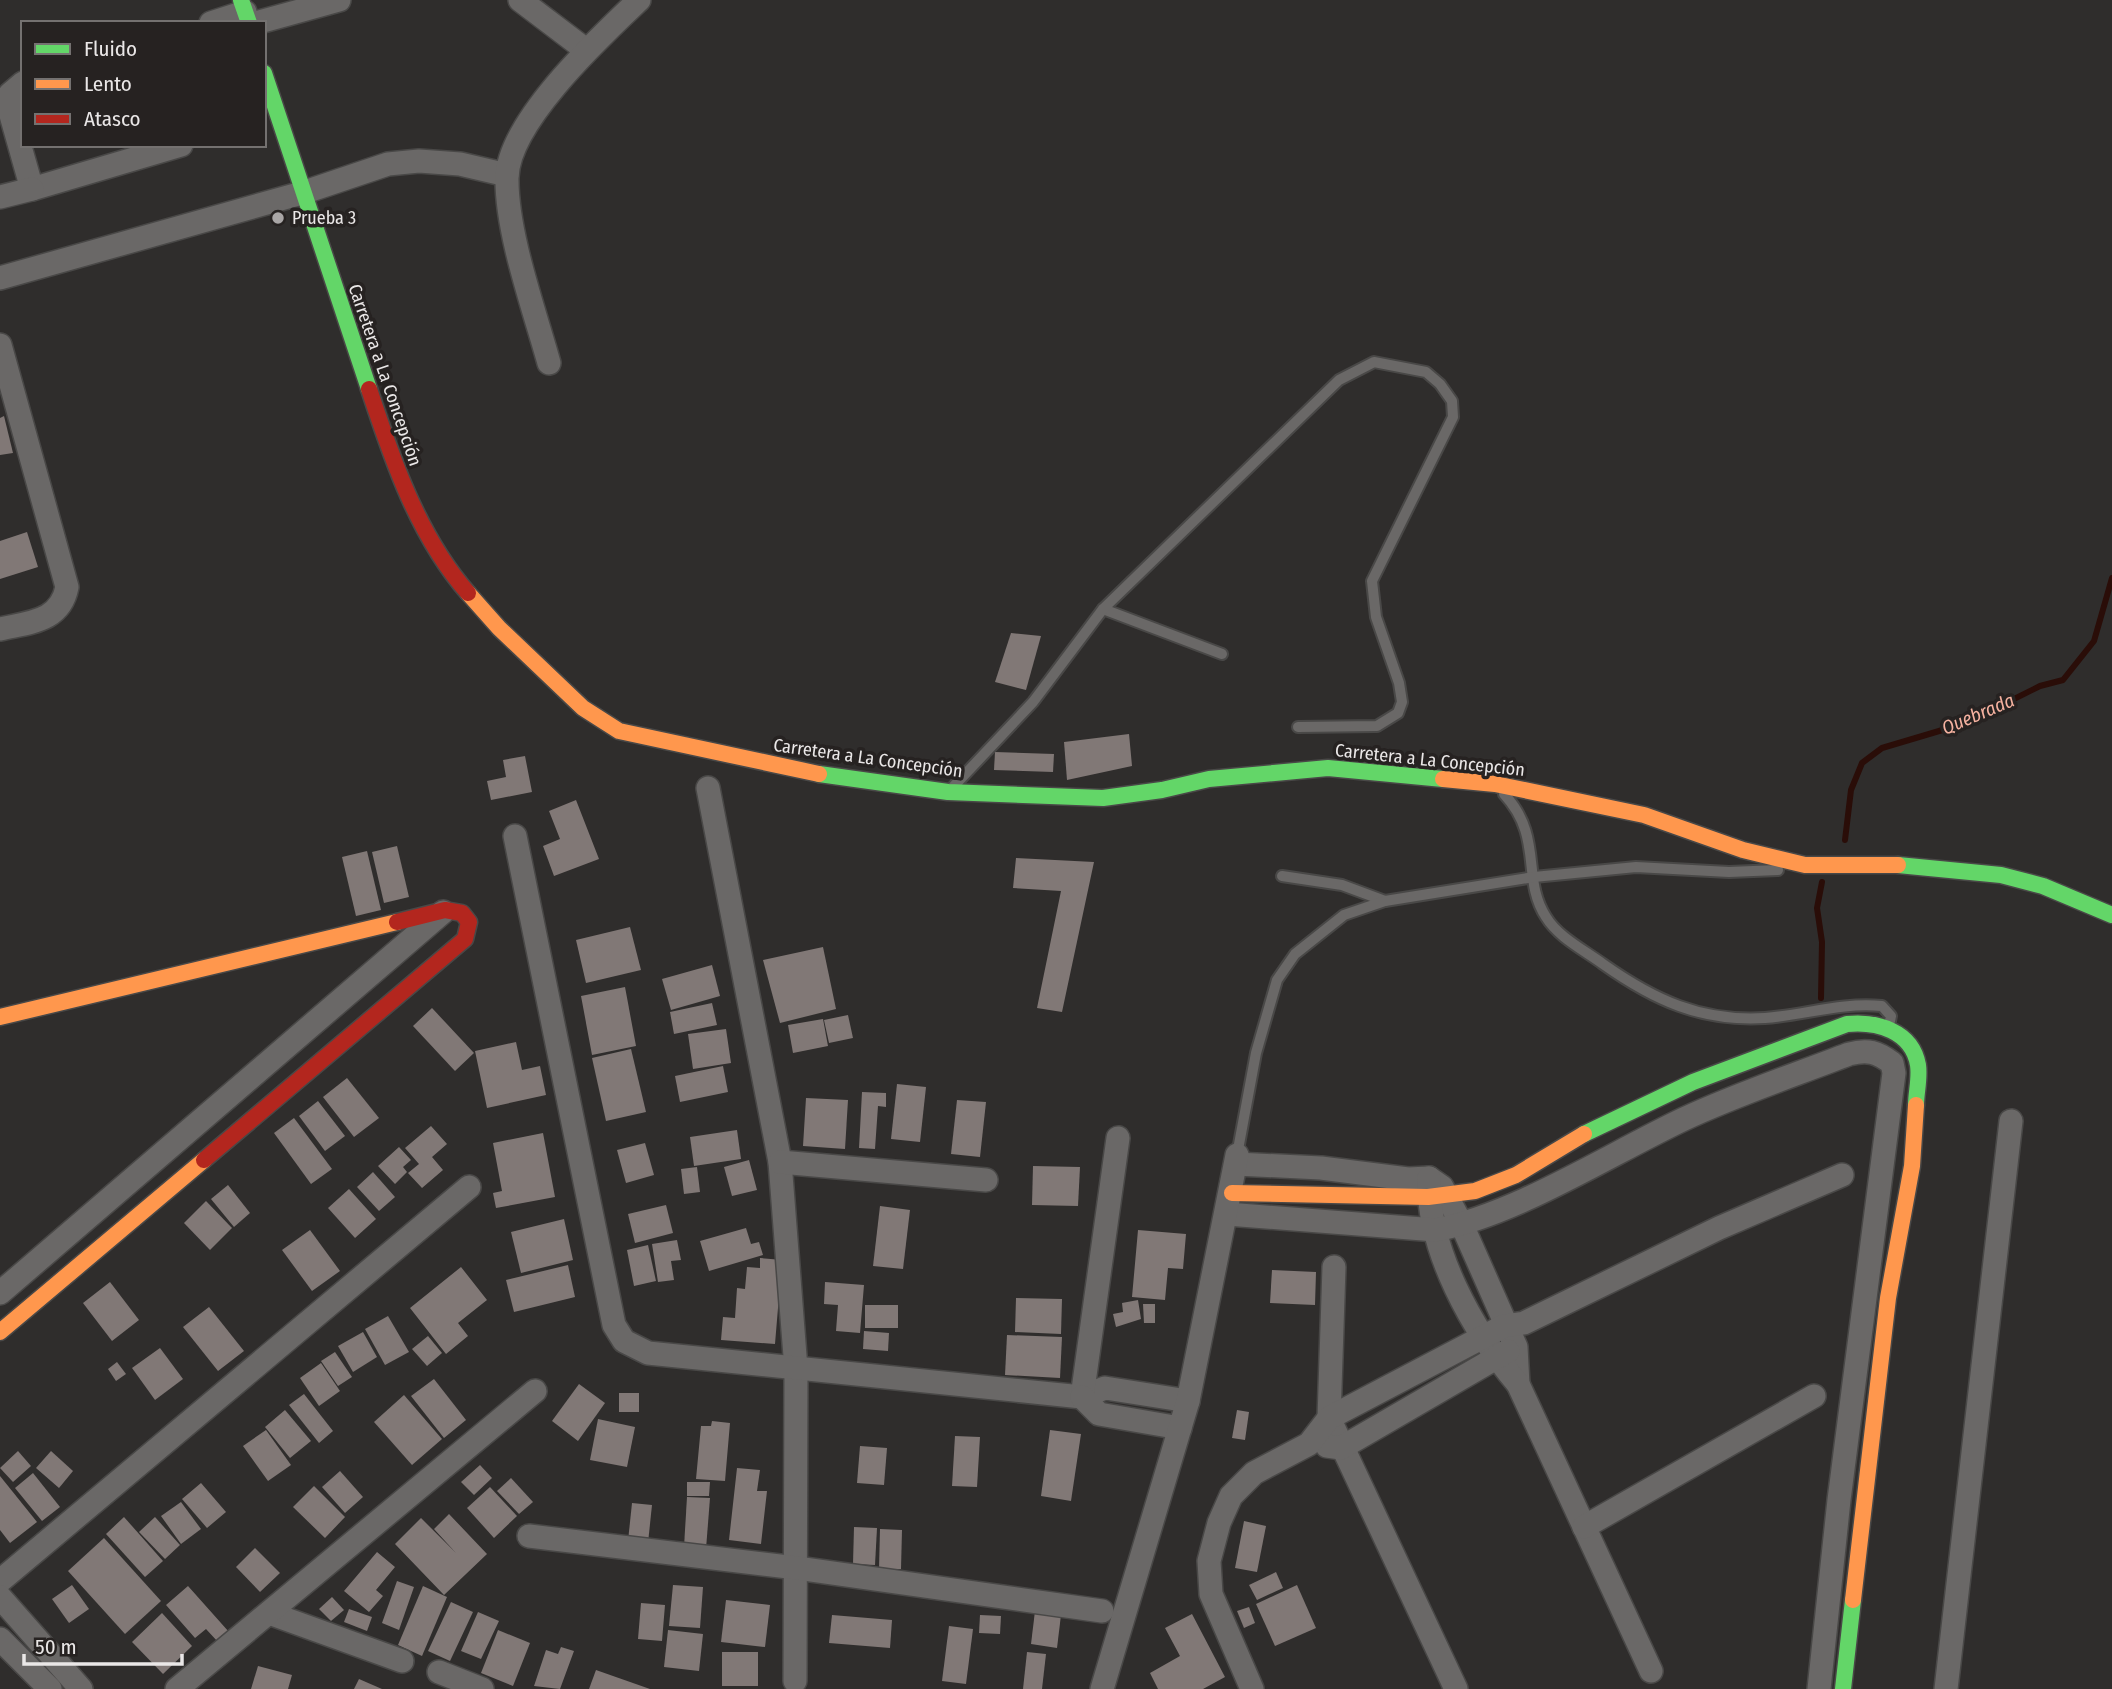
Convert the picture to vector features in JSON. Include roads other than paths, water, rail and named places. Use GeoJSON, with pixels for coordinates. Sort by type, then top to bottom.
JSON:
{"type":"FeatureCollection","features":[{"type":"Feature","properties":{"kind":"street"},"geometry":{"type":"LineString","coordinates":[[219,21],[339,0]]}},
{"type":"Feature","properties":{"kind":"street"},"geometry":{"type":"LineString","coordinates":[[520,0],[586,50]]}},
{"type":"Feature","properties":{"kind":"street"},"geometry":{"type":"LineString","coordinates":[[549,363],[517,247],[507,175],[521,135],[533,117],[586,50],[639,0]]}},
{"type":"Feature","properties":{"kind":"street","name":"Carretera a La Concepción"},"geometry":{"type":"LineString","coordinates":[[266,79],[393,463],[429,534],[461,586],[569,695],[600,721],[640,737],[813,773],[948,792],[1103,798],[1162,790],[1209,779],[1328,768],[1495,783],[1644,815],[1743,850],[1805,865],[1899,865],[2001,875],[2043,886],[2112,915]]}},
{"type":"Feature","properties":{"kind":"street"},"geometry":{"type":"LineString","coordinates":[[21,85],[10,94],[9,108],[32,189]]}},
{"type":"Feature","properties":{"kind":"street"},"geometry":{"type":"LineString","coordinates":[[0,197],[174,147]]}},
{"type":"Feature","properties":{"kind":"street"},"geometry":{"type":"LineString","coordinates":[[0,278],[302,193],[388,164],[419,161],[460,164],[507,175]]}},
{"type":"Feature","properties":{"kind":"street"},"geometry":{"type":"LineString","coordinates":[[0,345],[67,587],[58,610],[48,618],[0,629]]}},
{"type":"Feature","properties":{"kind":"street"},"geometry":{"type":"LineString","coordinates":[[708,789],[780,1162],[796,1369],[795,1681]]}},
{"type":"Feature","properties":{"kind":"street"},"geometry":{"type":"LineString","coordinates":[[515,836],[614,1325],[624,1341],[648,1353],[796,1369],[1082,1397],[1105,1388],[1188,1401]]}},
{"type":"Feature","properties":{"kind":"street"},"geometry":{"type":"LineString","coordinates":[[0,1293],[445,910]]}},
{"type":"Feature","properties":{"kind":"street"},"geometry":{"type":"LineString","coordinates":[[0,1031],[10,1014],[445,910],[462,913],[469,922],[465,939],[0,1332]]}},
{"type":"Feature","properties":{"kind":"street"},"geometry":{"type":"LineString","coordinates":[[1229,1204],[1320,1192],[1475,1191],[1516,1175],[1590,1131],[1693,1082],[1847,1024],[1866,1020],[1889,1027],[1915,1052],[1919,1097],[1912,1166],[1888,1298],[1843,1689]]}},
{"type":"Feature","properties":{"kind":"street"},"geometry":{"type":"LineString","coordinates":[[1229,1204],[1316,1219],[1436,1230],[1462,1225],[1506,1207],[1687,1117],[1849,1054],[1863,1050],[1878,1053],[1892,1063],[1894,1073],[1839,1500],[1823,1689]]}},
{"type":"Feature","properties":{"kind":"street"},"geometry":{"type":"LineString","coordinates":[[1946,1689],[2011,1121]]}},
{"type":"Feature","properties":{"kind":"street"},"geometry":{"type":"LineString","coordinates":[[1082,1397],[1118,1138]]}},
{"type":"Feature","properties":{"kind":"street"},"geometry":{"type":"LineString","coordinates":[[1102,1689],[1188,1401],[1236,1160],[1409,1180],[1435,1190],[1462,1225],[1514,1324],[1518,1384]]}},
{"type":"Feature","properties":{"kind":"street"},"geometry":{"type":"LineString","coordinates":[[780,1162],[986,1180]]}},
{"type":"Feature","properties":{"kind":"street"},"geometry":{"type":"LineString","coordinates":[[1316,1219],[1321,1168]]}},
{"type":"Feature","properties":{"kind":"street"},"geometry":{"type":"LineString","coordinates":[[1252,1689],[1211,1594],[1209,1561],[1219,1523],[1231,1496],[1254,1473],[1309,1444],[1329,1419],[1483,1337],[1719,1228],[1842,1175]]}},
{"type":"Feature","properties":{"kind":"street"},"geometry":{"type":"LineString","coordinates":[[0,1581],[469,1187]]}},
{"type":"Feature","properties":{"kind":"street"},"geometry":{"type":"LineString","coordinates":[[1435,1190],[1436,1230],[1463,1306],[1496,1358],[1518,1384],[1651,1671]]}},
{"type":"Feature","properties":{"kind":"street"},"geometry":{"type":"LineString","coordinates":[[1334,1267],[1329,1419],[1456,1689]]}},
{"type":"Feature","properties":{"kind":"street"},"geometry":{"type":"LineString","coordinates":[[1309,1444],[1341,1448],[1516,1347]]}},
{"type":"Feature","properties":{"kind":"street"},"geometry":{"type":"LineString","coordinates":[[177,1689],[535,1391]]}},
{"type":"Feature","properties":{"kind":"street"},"geometry":{"type":"LineString","coordinates":[[1584,1527],[1814,1395]]}},
{"type":"Feature","properties":{"kind":"street"},"geometry":{"type":"LineString","coordinates":[[1082,1397],[1100,1414],[1180,1428]]}},
{"type":"Feature","properties":{"kind":"street"},"geometry":{"type":"LineString","coordinates":[[529,1536],[1102,1611]]}},
{"type":"Feature","properties":{"kind":"street"},"geometry":{"type":"LineString","coordinates":[[0,1597],[80,1689]]}},
{"type":"Feature","properties":{"kind":"street"},"geometry":{"type":"LineString","coordinates":[[269,1613],[402,1661]]}},
{"type":"Feature","properties":{"kind":"street"},"geometry":{"type":"LineString","coordinates":[[0,1639],[50,1689]]}},
{"type":"Feature","properties":{"kind":"street"},"geometry":{"type":"LineString","coordinates":[[439,1672],[482,1689]]}},
{"type":"Feature","properties":{"kind":"lane"},"geometry":{"type":"LineString","coordinates":[[948,792],[1033,702],[1103,609],[1339,380],[1374,362],[1426,372],[1440,384],[1452,401],[1454,417],[1372,581],[1376,617],[1399,683],[1402,702],[1398,713],[1377,726],[1298,727]]}},
{"type":"Feature","properties":{"kind":"lane"},"geometry":{"type":"LineString","coordinates":[[1103,609],[1222,654]]}},
{"type":"Feature","properties":{"kind":"lane"},"geometry":{"type":"LineString","coordinates":[[1495,783],[1514,804],[1526,826],[1542,911],[1552,927],[1634,986],[1708,1017],[1765,1018],[1854,1003],[1881,1006],[1891,1016],[1889,1027]]}},
{"type":"Feature","properties":{"kind":"lane"},"geometry":{"type":"LineString","coordinates":[[1236,1160],[1256,1053],[1278,980],[1295,954],[1316,934],[1344,915],[1385,901],[1534,877],[1636,867],[1729,873],[1805,865]]}},
{"type":"Feature","properties":{"kind":"lane"},"geometry":{"type":"LineString","coordinates":[[1282,876],[1342,885],[1385,901]]}},
{"type":"Feature","properties":{"kind":"waterway","name":"Quebrada"},"geometry":{"type":"LineString","coordinates":[[1845,840],[1851,790],[1862,763],[1882,748],[1966,723],[2040,686],[2063,680],[2094,641],[2112,578]]}},
{"type":"Feature","properties":{"kind":"waterway","name":"Quebrada"},"geometry":{"type":"LineString","coordinates":[[1821,998],[1822,942],[1817,908],[1822,882]]}},
{"type":"Feature","properties":{"kind":"place","name":"Prueba 3"},"geometry":{"type":"Point","coordinates":[278,218]}}]}
